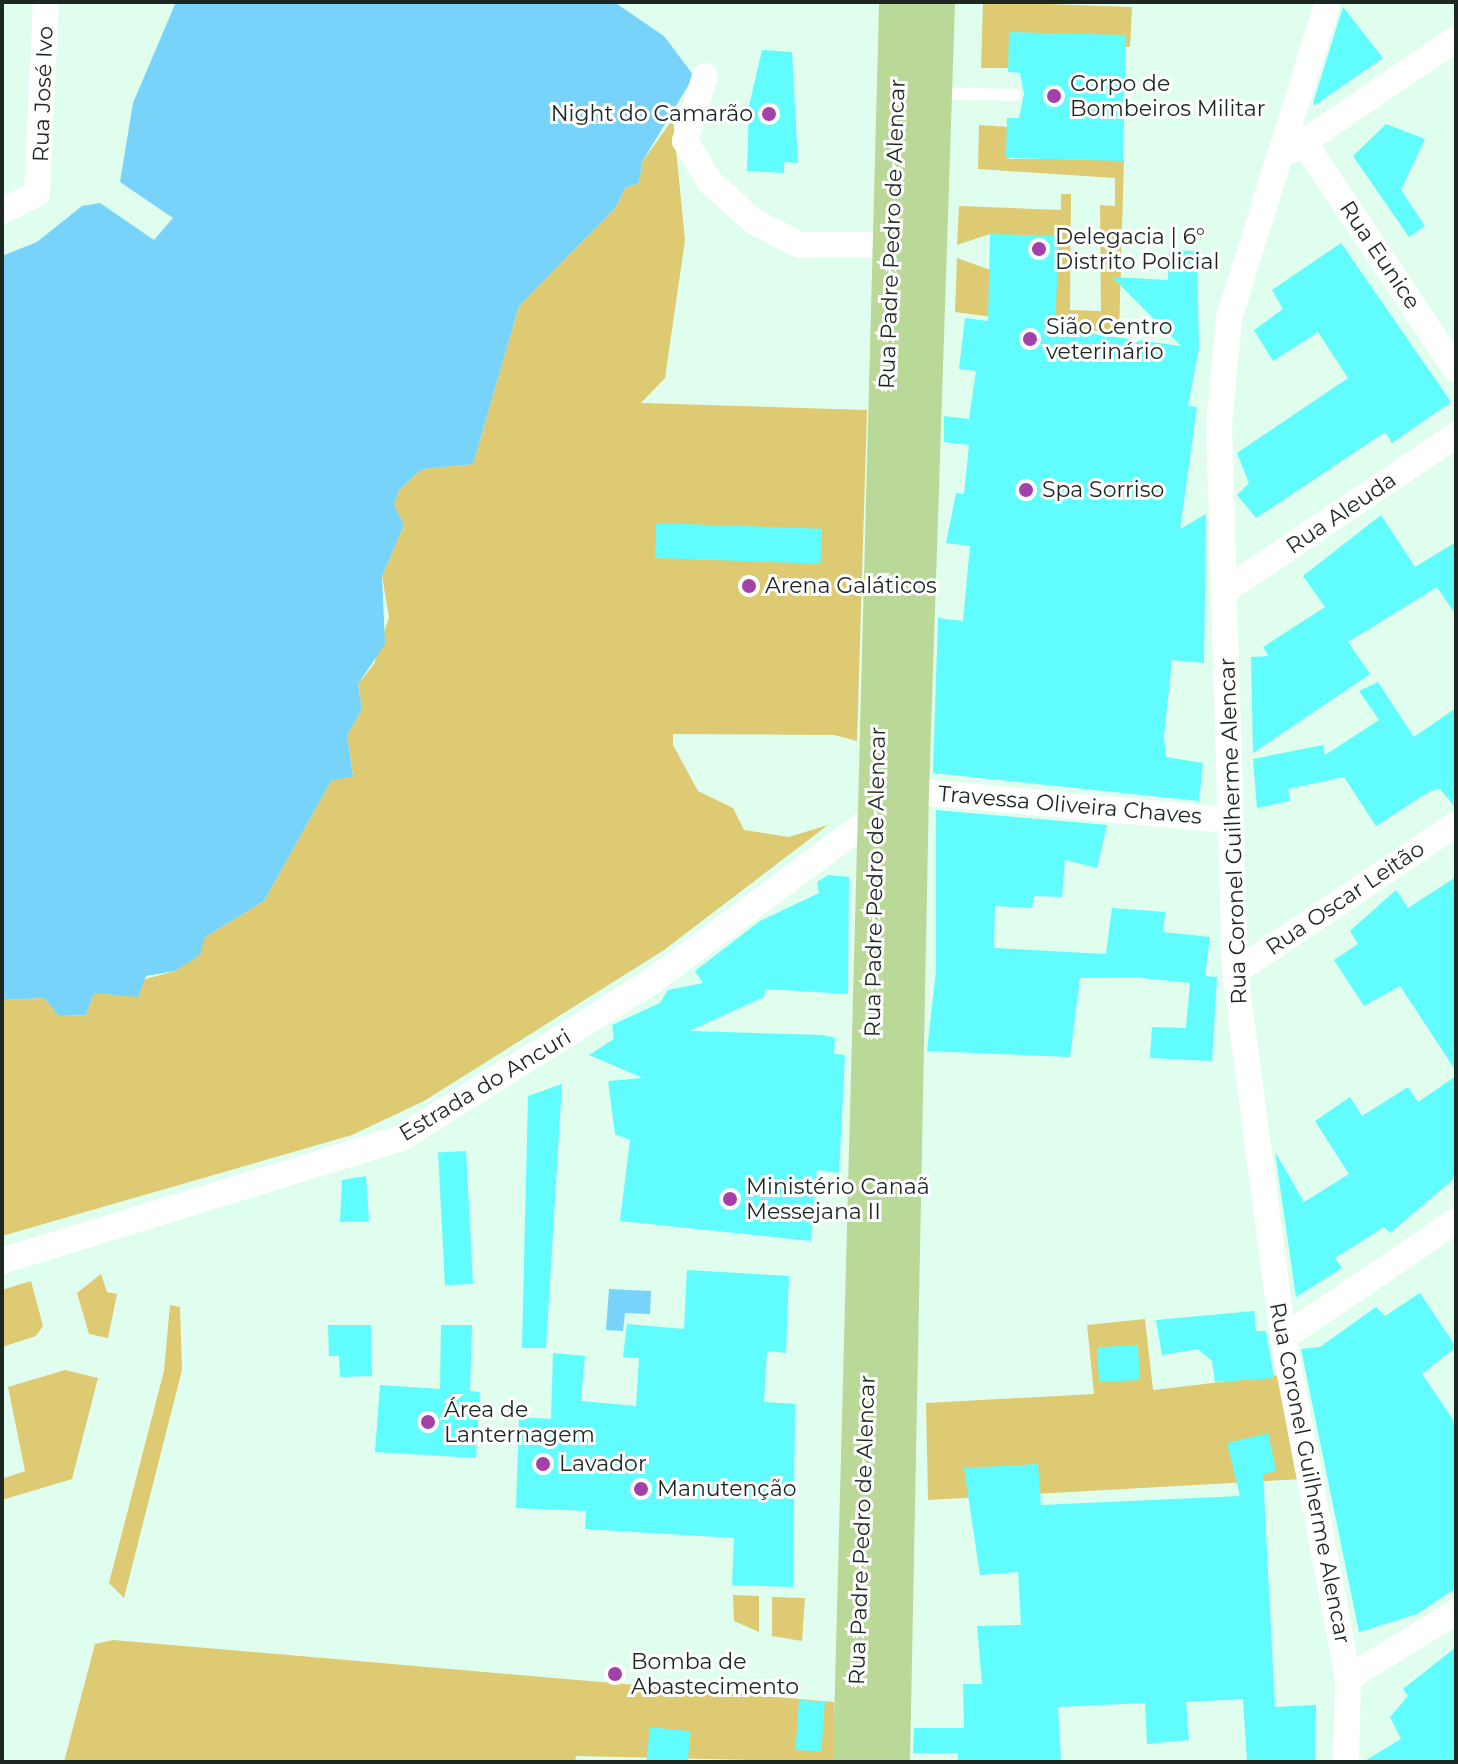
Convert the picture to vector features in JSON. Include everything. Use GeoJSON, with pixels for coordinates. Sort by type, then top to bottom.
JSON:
{"type":"FeatureCollection","features":[{"type":"Feature","properties":{"kind":"main road","name":"Rua Padre Pedro de Alencar"},"geometry":{"type":"LineString","coordinates":[[853,1762],[875,1641],[909,791],[912,136],[899,2]]}},
{"type":"Feature","properties":{"kind":"main road","name":"Rua Padre Pedro de Alencar"},"geometry":{"type":"LineString","coordinates":[[890,1762],[875,1641],[871,1268],[874,815],[891,245],[912,136],[932,93],[935,2]]}},
{"type":"Feature","properties":{"kind":"street","name":"Rua José Ivo"},"geometry":{"type":"LineString","coordinates":[[2,211],[37,194],[46,2]]}},
{"type":"Feature","properties":{"kind":"street","name":"Rua Coronel Guilherme Alencar"},"geometry":{"type":"LineString","coordinates":[[1328,2],[1273,164],[1229,318],[1219,425],[1235,972],[1283,1338],[1348,1678],[1346,1762]]}},
{"type":"Feature","properties":{"kind":"street"},"geometry":{"type":"LineString","coordinates":[[1273,164],[1456,39]]}},
{"type":"Feature","properties":{"kind":"street"},"geometry":{"type":"LineString","coordinates":[[705,76],[685,141],[710,182],[753,221],[800,245],[891,245]]}},
{"type":"Feature","properties":{"kind":"street","name":"Rua Eunice"},"geometry":{"type":"LineString","coordinates":[[1303,141],[1456,370]]}},
{"type":"Feature","properties":{"kind":"street","name":"Rua Aleuda"},"geometry":{"type":"LineString","coordinates":[[1226,590],[1456,435]]}},
{"type":"Feature","properties":{"kind":"street","name":"Estrada do Ancuri"},"geometry":{"type":"LineString","coordinates":[[2,1261],[401,1138],[699,950],[909,791]]}},
{"type":"Feature","properties":{"kind":"street","name":"Travessa Oliveira Chaves"},"geometry":{"type":"LineString","coordinates":[[909,791],[1230,820]]}},
{"type":"Feature","properties":{"kind":"street","name":"Rua Oscar Leitão"},"geometry":{"type":"LineString","coordinates":[[1235,972],[1456,824]]}},
{"type":"Feature","properties":{"kind":"street"},"geometry":{"type":"LineString","coordinates":[[1283,1338],[1456,1221]]}},
{"type":"Feature","properties":{"kind":"street"},"geometry":{"type":"LineString","coordinates":[[1348,1678],[1456,1612]]}},
{"type":"Feature","properties":{"kind":"lane"},"geometry":{"type":"LineString","coordinates":[[932,93],[1015,95]]}},
{"type":"Feature","properties":{"kind":"shaded area"},"geometry":{"type":"Polygon","coordinates":[[[983,2],[1132,7],[1130,47],[1011,45],[1010,68],[981,68],[983,2]]]}},
{"type":"Feature","properties":{"kind":"shaded area"},"geometry":{"type":"Polygon","coordinates":[[[673,119],[685,240],[665,378],[641,403],[867,410],[857,741],[834,735],[673,734],[673,745],[698,791],[733,808],[744,830],[789,837],[828,825],[664,950],[424,1101],[352,1135],[2,1236],[2,1000],[44,998],[59,1016],[86,1015],[94,993],[175,971],[205,937],[264,901],[331,781],[353,775],[347,736],[362,709],[358,684],[374,664],[389,617],[382,576],[404,525],[394,505],[399,490],[422,469],[473,464],[519,306],[616,207],[625,188],[639,183],[642,162],[673,119]]]}},
{"type":"Feature","properties":{"kind":"shaded area"},"geometry":{"type":"Polygon","coordinates":[[[979,125],[1008,127],[1009,159],[1124,159],[1119,334],[955,312],[957,258],[1029,284],[990,234],[957,245],[959,206],[1061,210],[1061,194],[1071,194],[1070,310],[1101,311],[1100,205],[1115,206],[1115,178],[978,169],[979,125]]]}},
{"type":"Feature","properties":{"kind":"shaded area"},"geometry":{"type":"Polygon","coordinates":[[[101,1274],[107,1292],[117,1294],[108,1338],[89,1334],[77,1293],[101,1274]]]}},
{"type":"Feature","properties":{"kind":"shaded area"},"geometry":{"type":"Polygon","coordinates":[[[31,1281],[43,1326],[36,1336],[2,1347],[2,1290],[31,1281]]]}},
{"type":"Feature","properties":{"kind":"shaded area"},"geometry":{"type":"Polygon","coordinates":[[[170,1305],[180,1307],[182,1370],[124,1598],[109,1583],[164,1371],[170,1305]]]}},
{"type":"Feature","properties":{"kind":"shaded area"},"geometry":{"type":"Polygon","coordinates":[[[1145,1319],[1153,1390],[1281,1375],[1303,1479],[928,1500],[926,1403],[1094,1394],[1087,1325],[1145,1319]]]}},
{"type":"Feature","properties":{"kind":"shaded area"},"geometry":{"type":"Polygon","coordinates":[[[65,1370],[98,1378],[72,1479],[2,1500],[2,1479],[25,1471],[8,1387],[65,1370]]]}},
{"type":"Feature","properties":{"kind":"shaded area"},"geometry":{"type":"Polygon","coordinates":[[[733,1595],[759,1596],[759,1632],[734,1621],[733,1595]]]}},
{"type":"Feature","properties":{"kind":"shaded area"},"geometry":{"type":"Polygon","coordinates":[[[772,1597],[805,1598],[802,1641],[772,1636],[772,1597]]]}},
{"type":"Feature","properties":{"kind":"shaded area"},"geometry":{"type":"Polygon","coordinates":[[[113,1640],[834,1702],[835,1762],[576,1756],[575,1762],[64,1762],[95,1644],[113,1640]]]}},
{"type":"Feature","properties":{"kind":"water"},"geometry":{"type":"Polygon","coordinates":[[[176,2],[614,2],[664,36],[694,76],[642,162],[639,183],[625,188],[616,207],[519,306],[473,464],[422,469],[399,490],[394,505],[404,525],[382,576],[385,644],[358,684],[362,709],[347,736],[353,776],[331,781],[264,901],[205,937],[200,955],[175,971],[146,976],[138,997],[94,993],[86,1015],[59,1016],[44,998],[2,1000],[2,256],[37,242],[82,206],[100,203],[154,240],[173,218],[120,182],[133,103],[176,2]]]}},
{"type":"Feature","properties":{"kind":"water"},"geometry":{"type":"Polygon","coordinates":[[[609,1289],[651,1291],[650,1314],[625,1313],[623,1331],[606,1330],[609,1289]]]}},
{"type":"Feature","properties":{"kind":"building"},"geometry":{"type":"Polygon","coordinates":[[[1343,7],[1383,58],[1315,105],[1313,103],[1343,7]]]}},
{"type":"Feature","properties":{"kind":"building"},"geometry":{"type":"Polygon","coordinates":[[[1009,32],[1126,35],[1123,161],[1006,158],[1007,118],[1019,118],[1024,94],[1020,73],[1008,72],[1009,32]]]}},
{"type":"Feature","properties":{"kind":"building","name":"Night do Camarão"},"geometry":{"type":"Polygon","coordinates":[[[762,50],[792,52],[798,163],[784,162],[784,173],[747,171],[749,106],[762,50]]]}},
{"type":"Feature","properties":{"kind":"building"},"geometry":{"type":"Polygon","coordinates":[[[1386,124],[1425,139],[1401,190],[1425,226],[1409,237],[1353,156],[1386,124]]]}},
{"type":"Feature","properties":{"kind":"building"},"geometry":{"type":"Polygon","coordinates":[[[990,234],[1059,236],[1055,329],[1181,346],[1112,277],[1168,280],[1169,250],[1197,251],[1199,348],[1188,406],[1197,407],[1180,529],[1206,514],[1204,663],[1172,660],[1164,736],[1166,757],[1203,763],[1199,801],[933,773],[938,618],[963,621],[970,546],[946,543],[956,493],[964,494],[969,445],[944,442],[944,416],[969,419],[976,371],[959,369],[965,318],[988,321],[990,234]]]}},
{"type":"Feature","properties":{"kind":"building"},"geometry":{"type":"Polygon","coordinates":[[[1341,243],[1451,402],[1392,443],[1385,432],[1256,518],[1237,495],[1249,483],[1237,453],[1348,378],[1318,332],[1273,361],[1254,330],[1283,309],[1272,290],[1341,243]]]}},
{"type":"Feature","properties":{"kind":"building"},"geometry":{"type":"Polygon","coordinates":[[[1381,515],[1415,567],[1456,542],[1456,615],[1437,587],[1348,642],[1370,674],[1253,753],[1251,657],[1269,656],[1263,647],[1325,607],[1303,576],[1381,515]]]}},
{"type":"Feature","properties":{"kind":"building"},"geometry":{"type":"Polygon","coordinates":[[[656,523],[822,529],[821,564],[655,558],[656,523]]]}},
{"type":"Feature","properties":{"kind":"building"},"geometry":{"type":"Polygon","coordinates":[[[1378,682],[1414,737],[1456,708],[1456,808],[1440,789],[1430,791],[1376,826],[1344,777],[1288,789],[1290,801],[1257,808],[1253,759],[1323,745],[1325,755],[1379,720],[1359,691],[1378,682]]]}},
{"type":"Feature","properties":{"kind":"building"},"geometry":{"type":"Polygon","coordinates":[[[936,810],[1107,825],[1097,868],[1065,860],[1062,897],[1034,896],[1032,908],[995,906],[994,948],[1106,954],[1112,908],[1165,912],[1163,932],[1210,937],[1205,976],[1217,977],[1212,1061],[1150,1058],[1152,1027],[1186,1028],[1190,983],[1132,977],[1080,978],[1070,1057],[927,1051],[936,971],[936,810]]]}},
{"type":"Feature","properties":{"kind":"building"},"geometry":{"type":"Polygon","coordinates":[[[828,875],[849,877],[848,994],[766,989],[764,997],[689,1031],[823,1035],[835,1038],[834,1054],[845,1055],[839,1173],[817,1170],[811,1241],[620,1221],[630,1140],[615,1134],[608,1081],[643,1078],[589,1055],[614,1039],[612,1025],[660,1003],[668,990],[703,983],[695,971],[760,921],[819,893],[817,882],[828,875]]]}},
{"type":"Feature","properties":{"kind":"building"},"geometry":{"type":"Polygon","coordinates":[[[1456,877],[1456,1071],[1400,986],[1364,1006],[1334,960],[1358,944],[1350,931],[1396,890],[1408,908],[1456,877]]]}},
{"type":"Feature","properties":{"kind":"building"},"geometry":{"type":"Polygon","coordinates":[[[1456,1076],[1456,1177],[1390,1233],[1384,1227],[1335,1258],[1342,1268],[1296,1297],[1275,1152],[1304,1202],[1349,1174],[1315,1121],[1350,1097],[1362,1116],[1408,1087],[1418,1102],[1456,1076]]]}},
{"type":"Feature","properties":{"kind":"building"},"geometry":{"type":"Polygon","coordinates":[[[562,1084],[546,1348],[522,1348],[528,1096],[562,1084]]]}},
{"type":"Feature","properties":{"kind":"building"},"geometry":{"type":"Polygon","coordinates":[[[466,1151],[473,1284],[445,1285],[438,1152],[466,1151]]]}},
{"type":"Feature","properties":{"kind":"building"},"geometry":{"type":"Polygon","coordinates":[[[366,1176],[369,1221],[340,1222],[342,1180],[366,1176]]]}},
{"type":"Feature","properties":{"kind":"building"},"geometry":{"type":"Polygon","coordinates":[[[687,1270],[789,1276],[786,1353],[767,1351],[764,1402],[795,1404],[793,1587],[732,1585],[734,1538],[585,1529],[586,1511],[516,1508],[519,1417],[551,1419],[553,1353],[585,1356],[581,1401],[636,1406],[639,1358],[623,1357],[627,1324],[684,1329],[687,1270]]]}},
{"type":"Feature","properties":{"kind":"building"},"geometry":{"type":"Polygon","coordinates":[[[1420,1293],[1456,1347],[1422,1374],[1456,1424],[1456,1588],[1417,1614],[1359,1632],[1301,1349],[1320,1347],[1376,1307],[1385,1316],[1420,1293]]]}},
{"type":"Feature","properties":{"kind":"building"},"geometry":{"type":"Polygon","coordinates":[[[1254,1311],[1256,1331],[1266,1331],[1274,1378],[1215,1382],[1212,1361],[1198,1349],[1162,1355],[1156,1320],[1254,1311]]]}},
{"type":"Feature","properties":{"kind":"building"},"geometry":{"type":"Polygon","coordinates":[[[328,1325],[371,1325],[372,1376],[340,1377],[339,1356],[329,1356],[328,1325]]]}},
{"type":"Feature","properties":{"kind":"building","name":"Área de Lanternagem"},"geometry":{"type":"Polygon","coordinates":[[[441,1325],[472,1325],[470,1391],[480,1392],[476,1458],[375,1452],[380,1385],[440,1389],[441,1325]]]}},
{"type":"Feature","properties":{"kind":"building"},"geometry":{"type":"Polygon","coordinates":[[[1138,1345],[1140,1380],[1099,1382],[1097,1347],[1138,1345]]]}},
{"type":"Feature","properties":{"kind":"building"},"geometry":{"type":"Polygon","coordinates":[[[1268,1433],[1276,1471],[1263,1474],[1275,1707],[1316,1705],[1315,1762],[1247,1762],[1243,1699],[1186,1702],[1189,1740],[1147,1744],[1145,1703],[1058,1707],[1061,1762],[958,1762],[958,1753],[913,1753],[914,1728],[964,1728],[963,1684],[982,1684],[977,1626],[1021,1625],[1018,1572],[980,1575],[964,1468],[1038,1464],[1041,1505],[1240,1496],[1227,1443],[1268,1433]]]}},
{"type":"Feature","properties":{"kind":"building"},"geometry":{"type":"Polygon","coordinates":[[[1456,1647],[1456,1762],[1363,1762],[1401,1739],[1390,1717],[1408,1696],[1403,1689],[1456,1647]]]}},
{"type":"Feature","properties":{"kind":"building"},"geometry":{"type":"Polygon","coordinates":[[[799,1700],[825,1702],[821,1752],[796,1750],[799,1700]]]}},
{"type":"Feature","properties":{"kind":"building"},"geometry":{"type":"Polygon","coordinates":[[[650,1727],[691,1731],[688,1762],[646,1762],[650,1727]]]}},
{"type":"Feature","properties":{"kind":"place","name":"Corpo de Bombeiros Militar"},"geometry":{"type":"Point","coordinates":[1054,96]}},
{"type":"Feature","properties":{"kind":"place","name":"Night do Camarão"},"geometry":{"type":"Point","coordinates":[769,114]}},
{"type":"Feature","properties":{"kind":"place","name":"Delegacia | 6° Distrito Policial"},"geometry":{"type":"Point","coordinates":[1039,249]}},
{"type":"Feature","properties":{"kind":"place","name":"Sião Centro veterinário"},"geometry":{"type":"Point","coordinates":[1030,339]}},
{"type":"Feature","properties":{"kind":"place","name":"Spa Sorriso"},"geometry":{"type":"Point","coordinates":[1026,490]}},
{"type":"Feature","properties":{"kind":"place","name":"Arena Galáticos"},"geometry":{"type":"Point","coordinates":[749,586]}},
{"type":"Feature","properties":{"kind":"place","name":"Ministério Canaã Messejana II"},"geometry":{"type":"Point","coordinates":[730,1199]}},
{"type":"Feature","properties":{"kind":"place","name":"Área de Lanternagem"},"geometry":{"type":"Point","coordinates":[428,1422]}},
{"type":"Feature","properties":{"kind":"place","name":"Lavador"},"geometry":{"type":"Point","coordinates":[543,1464]}},
{"type":"Feature","properties":{"kind":"place","name":"Manutenção"},"geometry":{"type":"Point","coordinates":[641,1489]}},
{"type":"Feature","properties":{"kind":"place","name":"Bomba de Abastecimento"},"geometry":{"type":"Point","coordinates":[615,1674]}}]}
